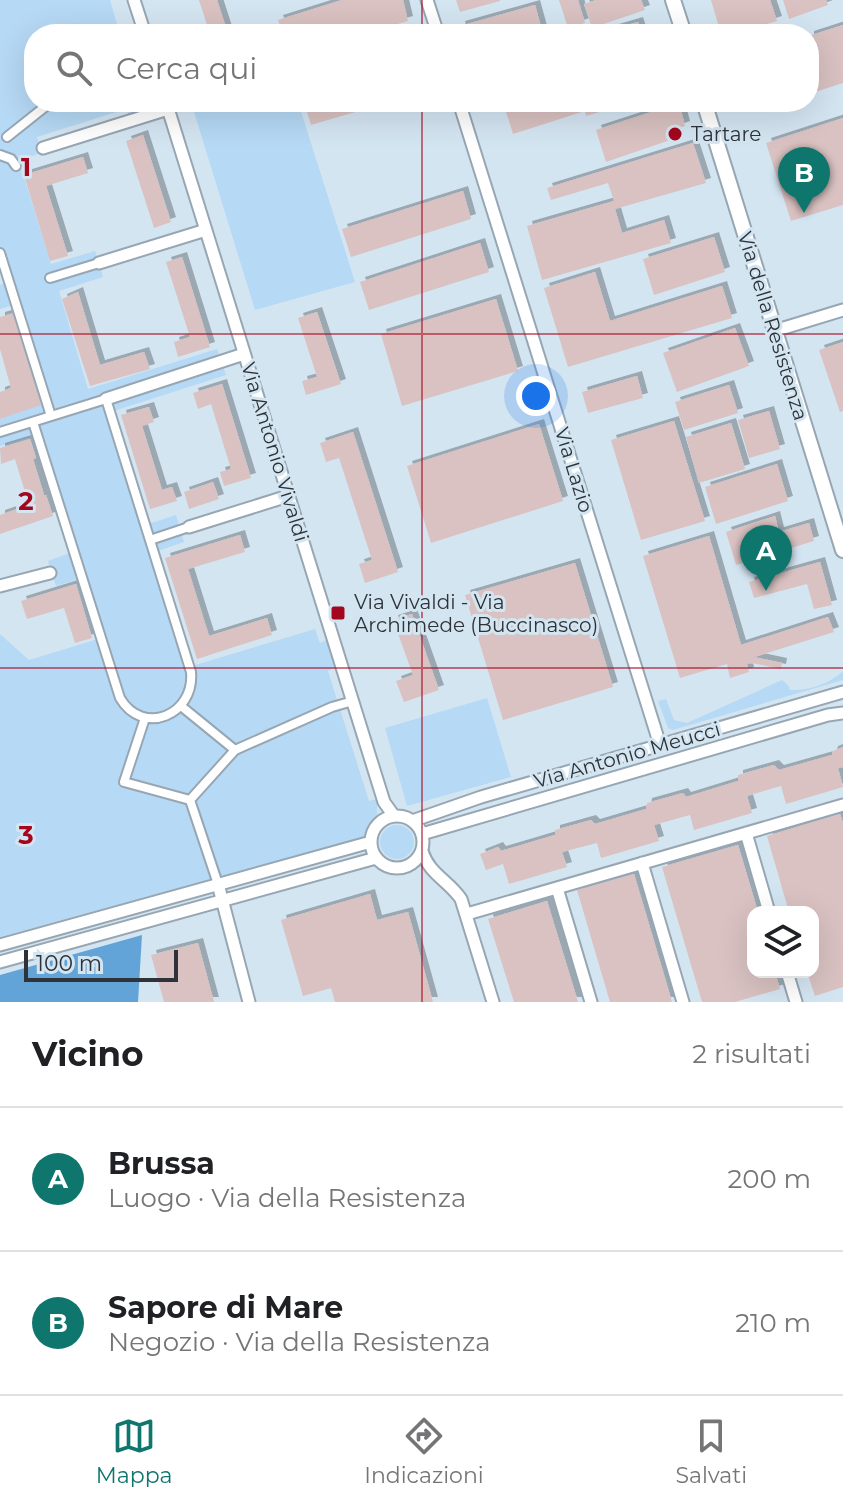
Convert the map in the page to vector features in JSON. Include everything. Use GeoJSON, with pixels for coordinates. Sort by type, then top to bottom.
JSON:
{"type":"FeatureCollection","features":[{"type":"Feature","properties":{"kind":"street"},"geometry":{"type":"LineString","coordinates":[[134,0],[138,24]]}},
{"type":"Feature","properties":{"kind":"street"},"geometry":{"type":"LineString","coordinates":[[427,0],[435,24]]}},
{"type":"Feature","properties":{"kind":"street"},"geometry":{"type":"LineString","coordinates":[[673,0],[681,24]]}},
{"type":"Feature","properties":{"kind":"street"},"geometry":{"type":"LineString","coordinates":[[7,137],[38,112]]}},
{"type":"Feature","properties":{"kind":"street"},"geometry":{"type":"LineString","coordinates":[[43,148],[149,112]]}},
{"type":"Feature","properties":{"kind":"street","name":"Via Antonio Vivaldi"},"geometry":{"type":"LineString","coordinates":[[169,112],[389,818]]}},
{"type":"Feature","properties":{"kind":"street","name":"Via Lazio"},"geometry":{"type":"LineString","coordinates":[[462,112],[660,745]]}},
{"type":"Feature","properties":{"kind":"street","name":"Via della Resistenza"},"geometry":{"type":"LineString","coordinates":[[707,112],[843,550]]}},
{"type":"Feature","properties":{"kind":"street"},"geometry":{"type":"LineString","coordinates":[[0,155],[11,159],[16,166]]}},
{"type":"Feature","properties":{"kind":"street"},"geometry":{"type":"LineString","coordinates":[[50,278],[206,230]]}},
{"type":"Feature","properties":{"kind":"street"},"geometry":{"type":"LineString","coordinates":[[0,253],[51,416]]}},
{"type":"Feature","properties":{"kind":"street"},"geometry":{"type":"LineString","coordinates":[[774,331],[843,310]]}},
{"type":"Feature","properties":{"kind":"street"},"geometry":{"type":"LineString","coordinates":[[0,432],[244,354]]}},
{"type":"Feature","properties":{"kind":"street"},"geometry":{"type":"LineString","coordinates":[[33,422],[120,698],[134,714],[156,719],[181,706],[190,692],[191,672],[106,399]]}},
{"type":"Feature","properties":{"kind":"street"},"geometry":{"type":"LineString","coordinates":[[150,540],[288,496]]}},
{"type":"Feature","properties":{"kind":"street"},"geometry":{"type":"LineString","coordinates":[[0,586],[50,573]]}},
{"type":"Feature","properties":{"kind":"street","name":"Via Antonio Meucci"},"geometry":{"type":"LineString","coordinates":[[412,821],[481,797],[843,692]]}},
{"type":"Feature","properties":{"kind":"street"},"geometry":{"type":"LineString","coordinates":[[190,800],[235,750],[332,707],[353,701]]}},
{"type":"Feature","properties":{"kind":"street"},"geometry":{"type":"LineString","coordinates":[[181,706],[235,750]]}},
{"type":"Feature","properties":{"kind":"street","name":"Via Antonio Meucci"},"geometry":{"type":"LineString","coordinates":[[422,834],[715,747],[843,713]]}},
{"type":"Feature","properties":{"kind":"street"},"geometry":{"type":"LineString","coordinates":[[145,718],[124,782],[190,800]]}},
{"type":"Feature","properties":{"kind":"street"},"geometry":{"type":"LineString","coordinates":[[190,800],[218,884],[249,1002]]}},
{"type":"Feature","properties":{"kind":"street"},"geometry":{"type":"LineString","coordinates":[[467,914],[843,805]]}},
{"type":"Feature","properties":{"kind":"street"},"geometry":{"type":"LineString","coordinates":[[422,851],[407,867],[390,868],[376,858],[372,834],[389,818],[406,818],[422,834],[424,860],[453,887],[461,899],[493,1002]]}},
{"type":"Feature","properties":{"kind":"street"},"geometry":{"type":"LineString","coordinates":[[746,833],[767,906]]}},
{"type":"Feature","properties":{"kind":"street"},"geometry":{"type":"LineString","coordinates":[[0,945],[371,842]]}},
{"type":"Feature","properties":{"kind":"street"},"geometry":{"type":"LineString","coordinates":[[0,962],[376,858]]}},
{"type":"Feature","properties":{"kind":"street"},"geometry":{"type":"LineString","coordinates":[[642,863],[683,1002]]}},
{"type":"Feature","properties":{"kind":"street"},"geometry":{"type":"LineString","coordinates":[[407,867],[437,875]]}},
{"type":"Feature","properties":{"kind":"street"},"geometry":{"type":"LineString","coordinates":[[557,888],[591,1002]]}},
{"type":"Feature","properties":{"kind":"street"},"geometry":{"type":"LineString","coordinates":[[789,978],[796,1002]]}},
{"type":"Feature","properties":{"kind":"shaded area"},"geometry":{"type":"Polygon","coordinates":[[[0,0],[110,0],[117,24],[24,24],[24,112],[116,112],[37,137],[41,153],[19,161],[51,264],[95,251],[103,277],[59,291],[88,389],[217,349],[226,375],[114,411],[148,524],[176,515],[184,542],[158,551],[192,666],[315,629],[320,643],[327,640],[336,667],[328,671],[369,801],[377,799],[377,816],[364,837],[0,937],[0,634],[29,660],[98,639],[79,579],[56,586],[48,561],[70,553],[34,436],[0,446],[0,417],[44,403],[13,305],[0,309],[0,285],[6,282],[0,262],[0,0]]]}},
{"type":"Feature","properties":{"kind":"shaded area"},"geometry":{"type":"Polygon","coordinates":[[[194,112],[301,112],[355,282],[255,310],[194,112]]]}},
{"type":"Feature","properties":{"kind":"shaded area"},"geometry":{"type":"Polygon","coordinates":[[[843,671],[843,680],[673,730],[668,728],[658,701],[666,699],[674,720],[687,723],[782,680],[790,690],[804,689],[825,683],[843,671]]]}},
{"type":"Feature","properties":{"kind":"shaded area"},"geometry":{"type":"Polygon","coordinates":[[[487,698],[511,777],[407,806],[385,728],[487,698]]]}},
{"type":"Feature","properties":{"kind":"shaded area"},"geometry":{"type":"Polygon","coordinates":[[[397,825],[409,830],[414,842],[409,854],[397,859],[385,854],[380,842],[385,830],[397,825]]]}},
{"type":"Feature","properties":{"kind":"shaded area"},"geometry":{"type":"Polygon","coordinates":[[[142,935],[138,1002],[0,1002],[0,975],[142,935]]]}},
{"type":"Feature","properties":{"kind":"building"},"geometry":{"type":"Polygon","coordinates":[[[199,0],[217,0],[225,24],[207,24],[199,0]]]}},
{"type":"Feature","properties":{"kind":"building"},"geometry":{"type":"Polygon","coordinates":[[[342,0],[403,0],[408,21],[398,24],[279,24],[278,20],[342,0]]]}},
{"type":"Feature","properties":{"kind":"building"},"geometry":{"type":"Polygon","coordinates":[[[456,0],[500,0],[500,1],[460,12],[456,0]]]}},
{"type":"Feature","properties":{"kind":"building"},"geometry":{"type":"Polygon","coordinates":[[[559,0],[578,0],[585,23],[567,24],[559,0]]]}},
{"type":"Feature","properties":{"kind":"building"},"geometry":{"type":"Polygon","coordinates":[[[596,0],[641,0],[645,10],[604,24],[591,24],[584,4],[596,0]]]}},
{"type":"Feature","properties":{"kind":"building"},"geometry":{"type":"Polygon","coordinates":[[[711,0],[770,0],[777,21],[767,24],[718,24],[711,0]]]}},
{"type":"Feature","properties":{"kind":"building"},"geometry":{"type":"Polygon","coordinates":[[[783,0],[826,0],[828,5],[789,19],[783,0]]]}},
{"type":"Feature","properties":{"kind":"building"},"geometry":{"type":"Polygon","coordinates":[[[535,5],[540,24],[467,24],[535,5]]]}},
{"type":"Feature","properties":{"kind":"building"},"geometry":{"type":"Polygon","coordinates":[[[843,25],[843,83],[819,91],[819,33],[843,25]]]}},
{"type":"Feature","properties":{"kind":"building"},"geometry":{"type":"Polygon","coordinates":[[[307,112],[355,112],[311,125],[307,112]]]}},
{"type":"Feature","properties":{"kind":"building"},"geometry":{"type":"Polygon","coordinates":[[[506,112],[582,112],[513,134],[506,112]]]}},
{"type":"Feature","properties":{"kind":"building"},"geometry":{"type":"Polygon","coordinates":[[[651,112],[681,112],[685,126],[674,130],[676,138],[606,162],[596,130],[651,112]]]}},
{"type":"Feature","properties":{"kind":"building"},"geometry":{"type":"Polygon","coordinates":[[[843,118],[843,205],[791,221],[766,143],[843,118]]]}},
{"type":"Feature","properties":{"kind":"building"},"geometry":{"type":"Polygon","coordinates":[[[143,135],[171,222],[154,228],[126,141],[143,135]]]}},
{"type":"Feature","properties":{"kind":"building"},"geometry":{"type":"Polygon","coordinates":[[[693,143],[706,183],[615,209],[622,233],[664,220],[671,243],[542,280],[527,226],[614,201],[608,183],[551,200],[547,188],[693,143]]]}},
{"type":"Feature","properties":{"kind":"building"},"geometry":{"type":"Polygon","coordinates":[[[83,157],[88,173],[46,186],[68,256],[50,261],[24,175],[83,157]]]}},
{"type":"Feature","properties":{"kind":"building"},"geometry":{"type":"Polygon","coordinates":[[[463,191],[471,219],[351,257],[342,229],[463,191]]]}},
{"type":"Feature","properties":{"kind":"building"},"geometry":{"type":"Polygon","coordinates":[[[714,237],[725,272],[654,295],[643,259],[714,237]]]}},
{"type":"Feature","properties":{"kind":"building"},"geometry":{"type":"Polygon","coordinates":[[[480,243],[489,272],[369,310],[360,282],[480,243]]]}},
{"type":"Feature","properties":{"kind":"building"},"geometry":{"type":"Polygon","coordinates":[[[182,257],[210,347],[178,357],[174,342],[190,337],[166,262],[182,257]]]}},
{"type":"Feature","properties":{"kind":"building"},"geometry":{"type":"Polygon","coordinates":[[[595,272],[610,321],[722,286],[732,318],[568,367],[544,288],[595,272]]]}},
{"type":"Feature","properties":{"kind":"building"},"geometry":{"type":"Polygon","coordinates":[[[78,292],[100,365],[144,352],[150,369],[90,386],[62,299],[78,292]]]}},
{"type":"Feature","properties":{"kind":"building"},"geometry":{"type":"Polygon","coordinates":[[[496,299],[518,371],[402,406],[381,334],[496,299]]]}},
{"type":"Feature","properties":{"kind":"building"},"geometry":{"type":"Polygon","coordinates":[[[317,312],[341,384],[306,395],[302,381],[317,377],[298,318],[317,312]]]}},
{"type":"Feature","properties":{"kind":"building"},"geometry":{"type":"Polygon","coordinates":[[[14,313],[41,405],[0,419],[0,392],[11,388],[0,349],[0,317],[14,313]]]}},
{"type":"Feature","properties":{"kind":"building"},"geometry":{"type":"Polygon","coordinates":[[[735,328],[749,366],[677,392],[663,353],[735,328]]]}},
{"type":"Feature","properties":{"kind":"building"},"geometry":{"type":"Polygon","coordinates":[[[843,342],[843,411],[840,412],[819,350],[843,342]]]}},
{"type":"Feature","properties":{"kind":"building"},"geometry":{"type":"Polygon","coordinates":[[[637,376],[643,398],[588,413],[582,392],[637,376]]]}},
{"type":"Feature","properties":{"kind":"building"},"geometry":{"type":"Polygon","coordinates":[[[222,384],[251,478],[224,486],[220,472],[231,469],[211,404],[198,409],[193,393],[222,384]]]}},
{"type":"Feature","properties":{"kind":"building"},"geometry":{"type":"Polygon","coordinates":[[[729,385],[738,413],[684,430],[675,402],[729,385]]]}},
{"type":"Feature","properties":{"kind":"building"},"geometry":{"type":"Polygon","coordinates":[[[149,407],[154,422],[142,426],[162,490],[172,487],[177,501],[150,509],[121,415],[149,407]]]}},
{"type":"Feature","properties":{"kind":"building"},"geometry":{"type":"Polygon","coordinates":[[[769,411],[780,449],[749,458],[738,420],[769,411]]]}},
{"type":"Feature","properties":{"kind":"building"},"geometry":{"type":"Polygon","coordinates":[[[674,421],[705,521],[641,540],[611,440],[674,421]]]}},
{"type":"Feature","properties":{"kind":"building"},"geometry":{"type":"Polygon","coordinates":[[[731,423],[745,469],[699,483],[686,437],[731,423]]]}},
{"type":"Feature","properties":{"kind":"building"},"geometry":{"type":"Polygon","coordinates":[[[539,424],[563,501],[431,543],[407,466],[539,424]]]}},
{"type":"Feature","properties":{"kind":"building"},"geometry":{"type":"Polygon","coordinates":[[[353,432],[398,572],[365,583],[359,564],[372,560],[339,458],[326,462],[320,443],[353,432]]]}},
{"type":"Feature","properties":{"kind":"building"},"geometry":{"type":"Polygon","coordinates":[[[30,439],[36,458],[33,459],[53,516],[0,534],[0,515],[29,505],[15,459],[1,464],[0,448],[30,439]]]}},
{"type":"Feature","properties":{"kind":"building"},"geometry":{"type":"Polygon","coordinates":[[[777,464],[788,501],[716,524],[705,487],[777,464]]]}},
{"type":"Feature","properties":{"kind":"building"},"geometry":{"type":"Polygon","coordinates":[[[213,482],[219,499],[189,509],[184,492],[213,482]]]}},
{"type":"Feature","properties":{"kind":"building"},"geometry":{"type":"Polygon","coordinates":[[[775,516],[779,532],[809,523],[814,541],[736,565],[726,532],[775,516]]]}},
{"type":"Feature","properties":{"kind":"building"},"geometry":{"type":"Polygon","coordinates":[[[240,535],[245,552],[188,569],[209,636],[267,618],[272,635],[197,659],[165,558],[240,535]]]}},
{"type":"Feature","properties":{"kind":"building"},"geometry":{"type":"Polygon","coordinates":[[[709,536],[741,645],[828,617],[834,632],[754,657],[782,663],[781,669],[752,663],[747,664],[749,672],[730,678],[727,664],[680,678],[643,556],[709,536]]]}},
{"type":"Feature","properties":{"kind":"building"},"geometry":{"type":"Polygon","coordinates":[[[820,562],[832,605],[814,609],[807,584],[754,598],[749,582],[820,562]]]}},
{"type":"Feature","properties":{"kind":"building"},"geometry":{"type":"Polygon","coordinates":[[[575,563],[613,687],[503,720],[465,595],[575,563]]]}},
{"type":"Feature","properties":{"kind":"building"},"geometry":{"type":"Polygon","coordinates":[[[76,584],[92,638],[75,643],[64,608],[27,619],[21,601],[76,584]]]}},
{"type":"Feature","properties":{"kind":"building"},"geometry":{"type":"Polygon","coordinates":[[[412,614],[439,690],[404,702],[396,681],[413,675],[393,620],[412,614]]]}},
{"type":"Feature","properties":{"kind":"building"},"geometry":{"type":"Polygon","coordinates":[[[843,747],[843,767],[838,768],[843,787],[786,804],[781,786],[747,796],[752,813],[694,830],[690,815],[654,825],[659,841],[601,858],[597,843],[562,852],[567,867],[509,884],[503,864],[486,870],[480,854],[555,835],[555,830],[591,820],[595,824],[646,809],[647,803],[683,793],[686,797],[738,781],[738,775],[774,765],[779,770],[832,755],[833,751],[843,747]]]}},
{"type":"Feature","properties":{"kind":"building"},"geometry":{"type":"Polygon","coordinates":[[[840,814],[843,823],[843,987],[815,996],[809,978],[819,978],[819,906],[787,906],[767,836],[840,814]]]}},
{"type":"Feature","properties":{"kind":"building"},"geometry":{"type":"Polygon","coordinates":[[[738,845],[756,906],[747,906],[747,978],[777,978],[780,989],[735,1002],[702,1002],[662,867],[738,845]]]}},
{"type":"Feature","properties":{"kind":"building"},"geometry":{"type":"Polygon","coordinates":[[[634,874],[672,1002],[610,1002],[577,890],[634,874]]]}},
{"type":"Feature","properties":{"kind":"building"},"geometry":{"type":"Polygon","coordinates":[[[370,894],[377,920],[408,912],[433,1002],[335,1002],[331,988],[303,996],[281,920],[370,894]]]}},
{"type":"Feature","properties":{"kind":"building"},"geometry":{"type":"Polygon","coordinates":[[[547,901],[578,1002],[514,1002],[488,919],[547,901]]]}},
{"type":"Feature","properties":{"kind":"building"},"geometry":{"type":"Polygon","coordinates":[[[198,943],[214,1002],[164,1002],[151,955],[198,943]]]}},
{"type":"Feature","properties":{"kind":"place","name":"Tartare"},"geometry":{"type":"Point","coordinates":[675,134]}},
{"type":"Feature","properties":{"kind":"place","name":"Sapore di Mare"},"geometry":{"type":"Point","coordinates":[804,213]}},
{"type":"Feature","properties":{"kind":"place","name":"Brussa"},"geometry":{"type":"Point","coordinates":[766,591]}},
{"type":"Feature","properties":{"kind":"place","name":"Via Vivaldi - Via Archimede (Buccinasco)"},"geometry":{"type":"Point","coordinates":[338,613]}}]}
